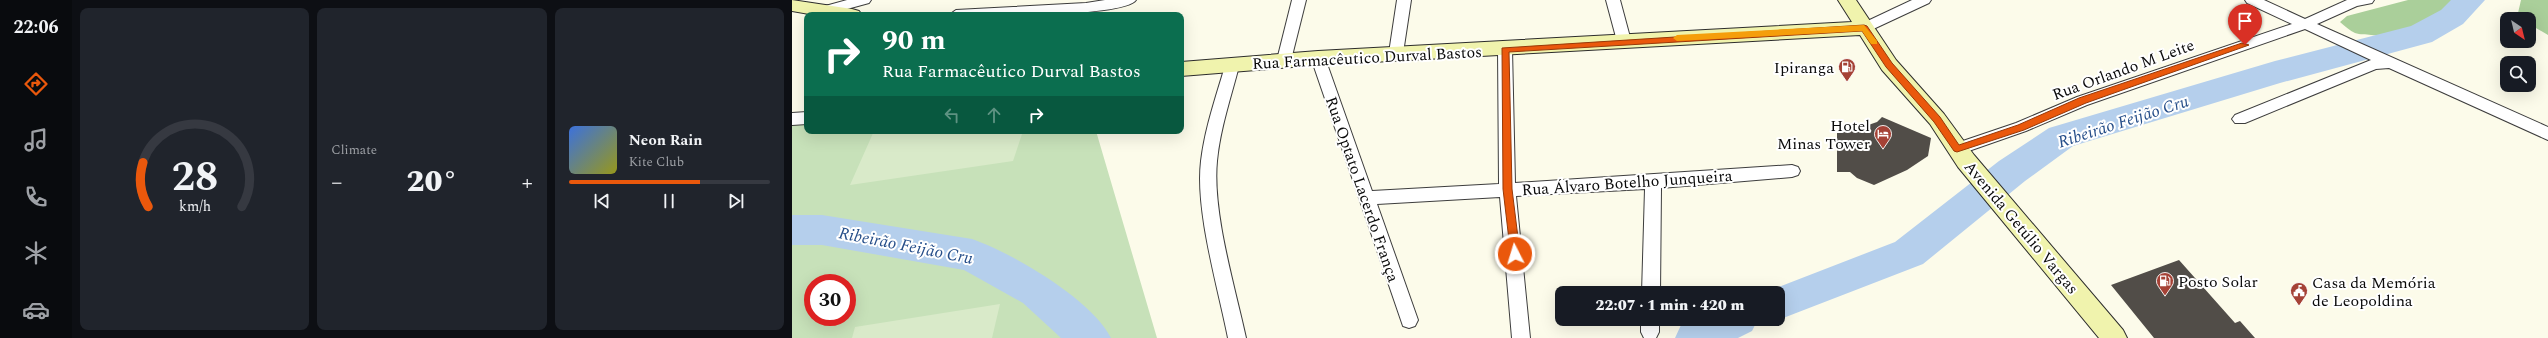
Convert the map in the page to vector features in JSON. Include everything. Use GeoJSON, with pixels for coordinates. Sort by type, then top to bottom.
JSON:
{"type":"FeatureCollection","features":[{"type":"Feature","properties":{"kind":"main road","name":"Avenida Getúlio Vargas"},"geometry":{"type":"LineString","coordinates":[[1847,0],[1889,65],[1937,119],[1962,155],[2114,338]]}},
{"type":"Feature","properties":{"kind":"main road"},"geometry":{"type":"LineString","coordinates":[[792,5],[823,12]]}},
{"type":"Feature","properties":{"kind":"main road","name":"Rua Farmacêutico Durval Bastos"},"geometry":{"type":"LineString","coordinates":[[1184,69],[1232,66],[1284,60],[1396,53],[1505,50],[1624,41],[1864,28]]}},
{"type":"Feature","properties":{"kind":"street"},"geometry":{"type":"LineString","coordinates":[[823,12],[864,0]]}},
{"type":"Feature","properties":{"kind":"street"},"geometry":{"type":"LineString","coordinates":[[1012,12],[1086,8],[1130,0]]}},
{"type":"Feature","properties":{"kind":"street"},"geometry":{"type":"LineString","coordinates":[[1284,60],[1299,0]]}},
{"type":"Feature","properties":{"kind":"street"},"geometry":{"type":"LineString","coordinates":[[1396,53],[1404,0]]}},
{"type":"Feature","properties":{"kind":"street"},"geometry":{"type":"LineString","coordinates":[[1613,0],[1624,41]]}},
{"type":"Feature","properties":{"kind":"street"},"geometry":{"type":"LineString","coordinates":[[1864,28],[1924,0]]}},
{"type":"Feature","properties":{"kind":"street"},"geometry":{"type":"LineString","coordinates":[[2252,0],[2302,25],[2327,34],[2548,134]]}},
{"type":"Feature","properties":{"kind":"street","name":"Rua Orlando M Leite"},"geometry":{"type":"LineString","coordinates":[[1962,155],[2021,127],[2082,101],[2302,25],[2354,2],[2367,0]]}},
{"type":"Feature","properties":{"kind":"street"},"geometry":{"type":"LineString","coordinates":[[1505,50],[1507,189],[1521,338]]}},
{"type":"Feature","properties":{"kind":"street","name":"Rua Optato Lacerdo França"},"geometry":{"type":"LineString","coordinates":[[1318,58],[1409,320]]}},
{"type":"Feature","properties":{"kind":"street"},"geometry":{"type":"LineString","coordinates":[[2240,119],[2287,98],[2384,60]]}},
{"type":"Feature","properties":{"kind":"street"},"geometry":{"type":"LineString","coordinates":[[1232,66],[1215,126],[1209,162],[1209,202],[1237,338]]}},
{"type":"Feature","properties":{"kind":"street","name":"Rua Álvaro Botelho Junqueira"},"geometry":{"type":"LineString","coordinates":[[1366,198],[1653,182],[1792,171]]}},
{"type":"Feature","properties":{"kind":"street"},"geometry":{"type":"LineString","coordinates":[[1651,286],[1653,182]]}},
{"type":"Feature","properties":{"kind":"green space"},"geometry":{"type":"Polygon","coordinates":[[[2408,0],[2461,0],[2441,16],[2420,28],[2397,34],[2384,36],[2357,34],[2340,22],[2347,16],[2408,0]]]}},
{"type":"Feature","properties":{"kind":"green space"},"geometry":{"type":"Polygon","coordinates":[[[2521,0],[2548,0],[2548,35],[2536,28],[2536,12],[2518,12],[2521,0]]]}},
{"type":"Feature","properties":{"kind":"green space"},"geometry":{"type":"Polygon","coordinates":[[[792,122],[804,123],[804,134],[1097,134],[1157,338],[792,338],[792,122]]]}},
{"type":"Feature","properties":{"kind":"green space"},"geometry":{"type":"Polygon","coordinates":[[[873,134],[1022,134],[1013,161],[850,185],[873,134]]]}},
{"type":"Feature","properties":{"kind":"green space"},"geometry":{"type":"Polygon","coordinates":[[[1000,304],[992,338],[852,338],[855,327],[1000,304]]]}},
{"type":"Feature","properties":{"kind":"building","name":"Hotel Minas Tower"},"geometry":{"type":"Polygon","coordinates":[[[1882,117],[1931,138],[1928,156],[1907,170],[1874,185],[1857,178],[1850,172],[1837,172],[1837,133],[1851,131],[1877,122],[1882,117]]]}},
{"type":"Feature","properties":{"kind":"building","name":"Posto Solar"},"geometry":{"type":"Polygon","coordinates":[[[2179,260],[2235,323],[2240,321],[2255,338],[2154,338],[2111,285],[2179,260]]]}},
{"type":"Feature","properties":{"kind":"waterway","name":"Ribeirão Feijão Cru"},"geometry":{"type":"LineString","coordinates":[[1785,300],[1909,253],[2012,171],[2061,137],[2275,73],[2421,34],[2452,17],[2470,0]]}},
{"type":"Feature","properties":{"kind":"waterway","name":"Ribeirão Feijão Cru"},"geometry":{"type":"LineString","coordinates":[[792,230],[822,230],[972,255],[1037,291],[1090,338]]}},
{"type":"Feature","properties":{"kind":"waterway","name":"Ribeirão Feijão Cru"},"geometry":{"type":"LineString","coordinates":[[1696,338],[1723,326]]}},
{"type":"Feature","properties":{"kind":"slow traffic"},"geometry":{"type":"LineString","coordinates":[[1677,38],[1864,28],[1874,42]]}},
{"type":"Feature","properties":{"kind":"place","name":"Ipiranga"},"geometry":{"type":"Point","coordinates":[1847,82]}},
{"type":"Feature","properties":{"kind":"place","name":"Hotel Minas Tower"},"geometry":{"type":"Point","coordinates":[1883,149]}},
{"type":"Feature","properties":{"kind":"place","name":"Posto Solar"},"geometry":{"type":"Point","coordinates":[2165,296]}},
{"type":"Feature","properties":{"kind":"place","name":"Casa da Memória de Leopoldina"},"geometry":{"type":"Point","coordinates":[2299,306]}},
{"type":"Feature","properties":{"kind":"route"},"geometry":{"type":"LineString","coordinates":[[1515,254],[1507,189],[1505,50],[1573,44],[1864,28],[1889,65],[1937,119],[1957,149],[2021,127],[2082,101],[2245,45]]}}]}
